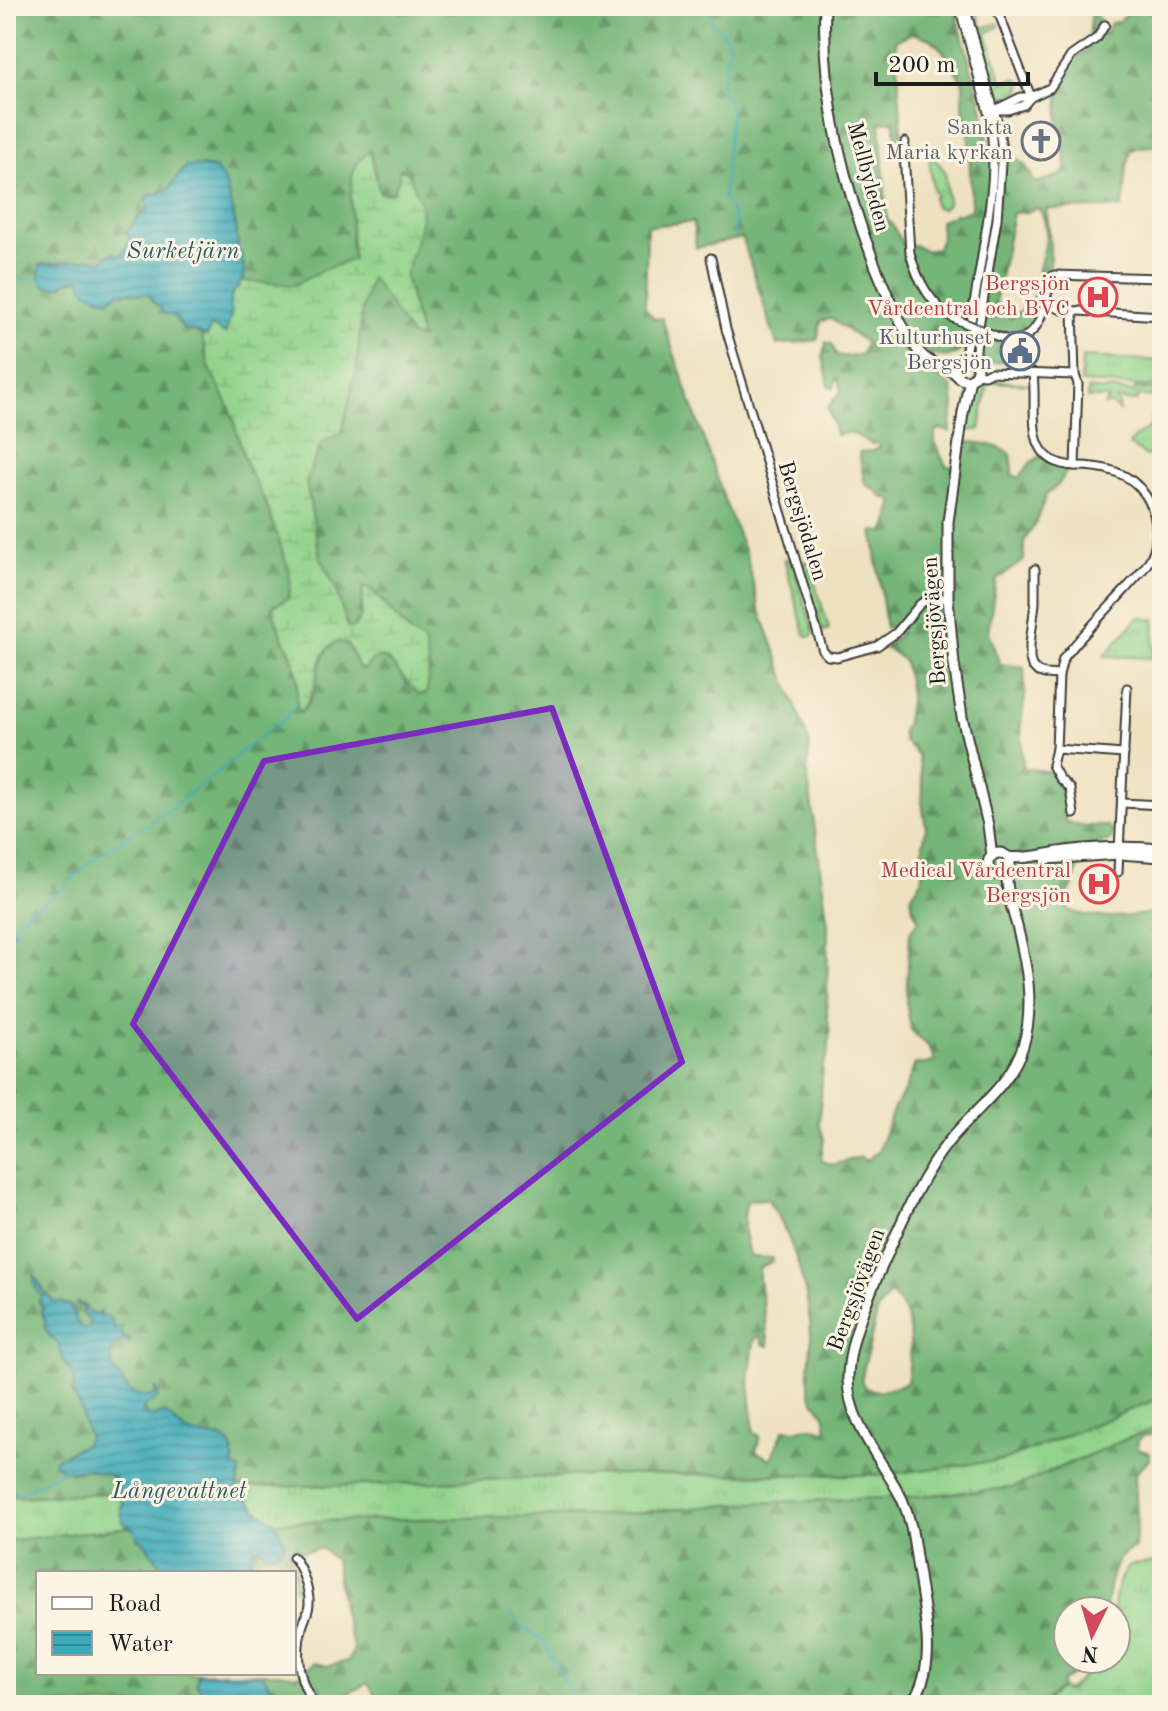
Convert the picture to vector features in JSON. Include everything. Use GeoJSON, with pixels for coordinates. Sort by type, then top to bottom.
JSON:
{"type":"FeatureCollection","features":[{"type":"Feature","properties":{"kind":"main road","name":"Mellbyleden"},"geometry":{"type":"LineString","coordinates":[[825,6],[824,58],[835,131],[867,244],[906,333],[917,347],[958,368]]}},
{"type":"Feature","properties":{"kind":"main road"},"geometry":{"type":"LineString","coordinates":[[970,359],[974,371],[964,379],[958,368],[970,359]]}},
{"type":"Feature","properties":{"kind":"main road","name":"Bergsjövägen"},"geometry":{"type":"LineString","coordinates":[[958,368],[963,413]]}},
{"type":"Feature","properties":{"kind":"main road","name":"Bergsjövägen"},"geometry":{"type":"LineString","coordinates":[[974,371],[966,389],[948,522],[948,598],[964,728],[988,825],[992,856],[988,865],[1013,910]]}},
{"type":"Feature","properties":{"kind":"main road","name":"Bergsjövägen"},"geometry":{"type":"LineString","coordinates":[[911,1705],[923,1684],[928,1652],[913,1529],[898,1493],[854,1411],[848,1389],[848,1367],[875,1283],[917,1191],[949,1141],[1004,1081],[1022,1049],[1028,1022],[1028,998],[1023,955],[1008,889],[1011,863],[993,838],[988,825]]}},
{"type":"Feature","properties":{"kind":"main road"},"geometry":{"type":"LineString","coordinates":[[992,856],[997,853],[1019,858],[1073,850],[1162,849]]}},
{"type":"Feature","properties":{"kind":"main road"},"geometry":{"type":"LineString","coordinates":[[995,875],[1001,876],[1020,864],[1119,850],[1162,857]]}},
{"type":"Feature","properties":{"kind":"street","name":"Bergsjövägen"},"geometry":{"type":"LineString","coordinates":[[959,6],[999,128],[1002,150],[1000,198],[974,371]]}},
{"type":"Feature","properties":{"kind":"street","name":"Bergsjövägen"},"geometry":{"type":"LineString","coordinates":[[958,368],[966,349],[993,185],[994,150],[991,96],[965,6]]}},
{"type":"Feature","properties":{"kind":"street"},"geometry":{"type":"LineString","coordinates":[[996,6],[1031,97]]}},
{"type":"Feature","properties":{"kind":"street"},"geometry":{"type":"LineString","coordinates":[[991,111],[1024,105],[1031,97],[1050,88],[1071,56],[1097,38],[1105,25]]}},
{"type":"Feature","properties":{"kind":"street"},"geometry":{"type":"LineString","coordinates":[[991,96],[1007,107]]}},
{"type":"Feature","properties":{"kind":"street"},"geometry":{"type":"LineString","coordinates":[[999,128],[1007,107]]}},
{"type":"Feature","properties":{"kind":"street"},"geometry":{"type":"LineString","coordinates":[[905,142],[913,266],[924,288],[938,306],[953,318],[1007,340],[1017,339],[1027,336],[1035,328],[1051,277],[1057,274],[1162,278]]}},
{"type":"Feature","properties":{"kind":"street","name":"Bergsjödalen"},"geometry":{"type":"LineString","coordinates":[[711,258],[726,329],[823,651],[828,656],[837,657],[877,646],[896,633],[920,604],[948,598]]}},
{"type":"Feature","properties":{"kind":"street"},"geometry":{"type":"LineString","coordinates":[[1045,303],[1062,310],[1162,316]]}},
{"type":"Feature","properties":{"kind":"street"},"geometry":{"type":"LineString","coordinates":[[1073,311],[1078,384],[1075,466]]}},
{"type":"Feature","properties":{"kind":"street"},"geometry":{"type":"LineString","coordinates":[[974,371],[984,375],[990,372],[1075,375]]}},
{"type":"Feature","properties":{"kind":"street"},"geometry":{"type":"LineString","coordinates":[[1033,374],[1034,430],[1049,458],[1061,464],[1114,470],[1134,482],[1147,497],[1153,511],[1156,533],[1153,551],[1141,572],[1060,665],[1056,749],[1052,765],[1070,789],[1074,814]]}},
{"type":"Feature","properties":{"kind":"street"},"geometry":{"type":"LineString","coordinates":[[1035,569],[1030,659],[1038,672],[1059,675]]}},
{"type":"Feature","properties":{"kind":"street"},"geometry":{"type":"LineString","coordinates":[[1118,872],[1127,688]]}},
{"type":"Feature","properties":{"kind":"street"},"geometry":{"type":"LineString","coordinates":[[1056,749],[1124,754]]}},
{"type":"Feature","properties":{"kind":"street"},"geometry":{"type":"LineString","coordinates":[[1122,803],[1162,805]]}},
{"type":"Feature","properties":{"kind":"street"},"geometry":{"type":"LineString","coordinates":[[293,1557],[299,1564],[309,1599],[301,1631],[298,1664],[315,1705]]}},
{"type":"Feature","properties":{"kind":"highlighted area"},"geometry":{"type":"Polygon","coordinates":[[[552,708],[682,1062],[357,1319],[133,1024],[264,761],[552,708]]]}},
{"type":"Feature","properties":{"kind":"green space"},"geometry":{"type":"Polygon","coordinates":[[[6,6],[954,6],[984,114],[990,158],[1012,156],[1026,166],[1035,183],[1061,175],[1066,169],[1065,155],[1058,141],[1059,84],[1076,57],[1088,50],[1092,6],[1097,6],[1097,18],[1102,21],[1097,29],[1105,34],[1111,23],[1129,13],[1129,6],[1162,6],[1162,138],[1154,146],[1131,151],[1121,208],[1046,209],[1050,263],[1043,303],[1036,320],[1024,331],[1009,335],[1005,362],[985,363],[980,354],[961,350],[947,356],[930,354],[922,364],[952,388],[954,405],[950,432],[940,429],[935,432],[935,443],[946,466],[958,467],[962,442],[969,442],[993,446],[1011,454],[1012,475],[1019,478],[1031,462],[1041,456],[1050,463],[1068,469],[1058,485],[1046,495],[1037,521],[1024,541],[1024,560],[996,580],[988,632],[1000,664],[1024,667],[1025,697],[1021,724],[1023,768],[1051,772],[1066,799],[1064,818],[1067,822],[1082,826],[1108,826],[1112,832],[1112,839],[1107,842],[1082,848],[1074,884],[1067,896],[1068,910],[1116,917],[1147,913],[1162,906],[1162,1397],[1005,1460],[878,1475],[613,1474],[370,1485],[236,1487],[240,1474],[233,1468],[234,1459],[221,1437],[196,1435],[164,1416],[142,1414],[143,1408],[154,1401],[156,1392],[152,1396],[142,1396],[130,1392],[112,1369],[113,1349],[121,1341],[130,1340],[114,1330],[106,1318],[89,1312],[84,1304],[90,1321],[89,1328],[83,1329],[70,1305],[52,1302],[34,1275],[42,1298],[41,1311],[50,1337],[58,1343],[65,1365],[71,1371],[73,1393],[89,1437],[86,1444],[56,1459],[109,1475],[119,1489],[116,1493],[6,1497],[6,6]],[[912,33],[896,40],[902,133],[896,139],[895,121],[880,122],[887,220],[904,246],[914,245],[926,251],[937,248],[941,238],[940,221],[970,211],[969,138],[963,107],[963,83],[943,51],[931,39],[912,33]],[[370,152],[353,172],[353,259],[295,285],[242,281],[244,266],[226,185],[216,169],[200,166],[188,168],[169,189],[145,200],[149,209],[126,232],[130,239],[123,254],[118,256],[114,253],[106,256],[104,261],[88,259],[40,265],[60,287],[82,278],[88,291],[108,299],[119,293],[149,294],[162,312],[174,316],[184,330],[192,330],[202,336],[209,367],[230,408],[247,466],[267,505],[289,571],[291,584],[288,598],[273,607],[295,665],[297,702],[301,711],[312,695],[324,655],[338,641],[348,645],[364,670],[379,657],[395,667],[407,684],[424,642],[411,634],[371,589],[363,588],[361,616],[354,628],[348,629],[335,587],[320,557],[306,482],[356,371],[361,309],[372,276],[411,336],[421,338],[405,276],[411,251],[413,187],[409,174],[399,180],[391,194],[380,193],[370,152]],[[1035,208],[1013,213],[995,303],[1002,306],[1010,318],[1025,307],[1036,291],[1046,233],[1040,210],[1035,208]],[[693,222],[647,226],[645,308],[654,319],[662,318],[747,558],[759,608],[810,744],[807,771],[828,925],[827,1015],[830,1032],[828,1055],[823,1065],[819,1123],[824,1139],[821,1160],[832,1165],[861,1157],[866,1161],[878,1151],[915,1064],[936,1061],[928,1046],[911,1030],[906,1001],[910,932],[919,920],[913,910],[911,896],[922,880],[926,828],[918,755],[904,741],[902,731],[910,693],[905,665],[893,652],[884,648],[901,633],[890,627],[886,629],[873,531],[883,532],[888,525],[893,502],[865,484],[859,452],[874,451],[880,446],[850,432],[836,435],[828,407],[841,392],[838,378],[834,387],[829,386],[823,357],[826,342],[832,344],[836,355],[850,357],[862,354],[865,342],[831,319],[821,321],[817,340],[777,345],[742,238],[696,248],[693,222]],[[768,1199],[748,1200],[744,1229],[751,1257],[773,1258],[773,1261],[759,1268],[769,1346],[757,1337],[749,1380],[754,1433],[760,1436],[756,1452],[771,1459],[784,1429],[807,1427],[826,1430],[826,1423],[810,1392],[810,1322],[794,1251],[768,1199]],[[890,1294],[878,1309],[861,1380],[865,1388],[878,1391],[907,1383],[909,1326],[902,1307],[890,1294]]]}},
{"type":"Feature","properties":{"kind":"green space"},"geometry":{"type":"Polygon","coordinates":[[[969,6],[975,6],[982,28],[999,24],[999,27],[986,33],[1003,82],[1016,78],[1021,81],[1021,89],[1014,94],[1003,97],[993,89],[969,6]]]}},
{"type":"Feature","properties":{"kind":"green space"},"geometry":{"type":"Polygon","coordinates":[[[370,151],[380,193],[391,194],[399,180],[400,168],[409,174],[421,205],[422,219],[405,276],[421,339],[411,336],[371,277],[362,309],[356,371],[342,432],[321,443],[306,482],[320,557],[335,587],[348,628],[354,628],[361,616],[363,587],[371,589],[411,634],[424,642],[428,681],[426,694],[418,694],[387,659],[379,657],[364,670],[359,668],[348,645],[338,641],[324,655],[311,695],[300,711],[295,665],[273,607],[288,598],[291,584],[289,571],[267,506],[247,466],[230,408],[209,367],[202,336],[207,336],[211,326],[224,333],[232,293],[242,281],[295,285],[353,259],[352,177],[357,164],[370,151]]]}},
{"type":"Feature","properties":{"kind":"green space"},"geometry":{"type":"Polygon","coordinates":[[[929,155],[945,171],[948,204],[942,209],[935,207],[933,197],[936,193],[933,191],[929,155]]]}},
{"type":"Feature","properties":{"kind":"green space"},"geometry":{"type":"Polygon","coordinates":[[[1082,357],[1162,361],[1162,387],[1081,383],[1082,357]]]}},
{"type":"Feature","properties":{"kind":"green space"},"geometry":{"type":"Polygon","coordinates":[[[991,380],[1029,384],[988,382],[980,429],[965,431],[969,391],[979,383],[991,380]]]}},
{"type":"Feature","properties":{"kind":"green space"},"geometry":{"type":"Polygon","coordinates":[[[1135,388],[1162,390],[1162,394],[1138,396],[1137,401],[1116,400],[1119,411],[1110,404],[1104,405],[1109,398],[1087,398],[1088,389],[1134,393],[1135,388]]]}},
{"type":"Feature","properties":{"kind":"green space"},"geometry":{"type":"Polygon","coordinates":[[[1153,412],[1162,412],[1162,448],[1147,456],[1129,445],[1151,426],[1153,412]]]}},
{"type":"Feature","properties":{"kind":"green space"},"geometry":{"type":"Polygon","coordinates":[[[784,559],[789,560],[794,568],[814,633],[812,636],[805,634],[784,559]]]}},
{"type":"Feature","properties":{"kind":"green space"},"geometry":{"type":"Polygon","coordinates":[[[807,561],[829,629],[823,631],[802,565],[807,561]]]}},
{"type":"Feature","properties":{"kind":"green space"},"geometry":{"type":"Polygon","coordinates":[[[1139,617],[1155,619],[1153,658],[1104,656],[1139,617]]]}},
{"type":"Feature","properties":{"kind":"green space"},"geometry":{"type":"Polygon","coordinates":[[[1162,668],[1162,732],[1159,734],[1153,730],[1155,675],[1162,668]]]}},
{"type":"Feature","properties":{"kind":"green space"},"geometry":{"type":"Polygon","coordinates":[[[1162,1397],[1162,1426],[1012,1488],[609,1515],[275,1522],[258,1511],[248,1499],[237,1495],[236,1487],[370,1485],[613,1474],[878,1475],[1005,1460],[1162,1397]]]}},
{"type":"Feature","properties":{"kind":"green space"},"geometry":{"type":"Polygon","coordinates":[[[1162,1426],[1162,1439],[1156,1434],[1138,1440],[1138,1449],[1149,1453],[1149,1460],[1135,1477],[1135,1548],[1119,1559],[1109,1595],[1052,1595],[1052,1675],[1073,1675],[1062,1681],[1061,1688],[1047,1699],[1055,1705],[375,1705],[374,1692],[367,1683],[345,1696],[342,1705],[277,1705],[263,1675],[297,1676],[314,1663],[328,1666],[348,1661],[354,1649],[343,1612],[335,1560],[321,1548],[289,1554],[296,1571],[259,1571],[256,1562],[250,1560],[254,1548],[285,1544],[275,1522],[609,1515],[1012,1488],[1162,1426]]]}},
{"type":"Feature","properties":{"kind":"green space"},"geometry":{"type":"Polygon","coordinates":[[[120,1493],[122,1520],[130,1527],[6,1541],[6,1497],[120,1493]]]}},
{"type":"Feature","properties":{"kind":"green space"},"geometry":{"type":"Polygon","coordinates":[[[130,1527],[135,1530],[166,1571],[36,1571],[36,1675],[197,1675],[202,1693],[213,1705],[6,1705],[6,1541],[130,1527]]]}},
{"type":"Feature","properties":{"kind":"green space"},"geometry":{"type":"Polygon","coordinates":[[[1162,1562],[1162,1705],[1055,1705],[1047,1699],[1061,1688],[1068,1691],[1086,1675],[1132,1675],[1132,1595],[1116,1595],[1129,1565],[1162,1562]]]}},
{"type":"Feature","properties":{"kind":"green space"},"geometry":{"type":"Polygon","coordinates":[[[296,1571],[303,1588],[296,1589],[296,1571]]]}},
{"type":"Feature","properties":{"kind":"water","name":"Surketjärn"},"geometry":{"type":"Polygon","coordinates":[[[195,166],[216,169],[226,185],[244,266],[244,275],[232,293],[229,308],[232,312],[225,334],[211,326],[207,336],[184,330],[174,316],[162,313],[149,294],[119,293],[108,300],[88,291],[81,278],[60,287],[47,288],[39,276],[40,265],[88,259],[104,261],[106,256],[114,253],[118,256],[123,254],[130,239],[126,232],[149,209],[145,200],[150,195],[169,189],[183,171],[195,166]]]}},
{"type":"Feature","properties":{"kind":"water","name":"Långevattnet"},"geometry":{"type":"Polygon","coordinates":[[[33,1274],[52,1302],[70,1305],[83,1329],[89,1328],[90,1321],[83,1314],[83,1308],[76,1303],[79,1302],[89,1312],[107,1316],[112,1320],[114,1329],[122,1327],[122,1336],[131,1341],[121,1341],[115,1346],[111,1356],[112,1368],[134,1394],[152,1396],[156,1387],[158,1398],[143,1408],[143,1414],[153,1417],[164,1412],[186,1431],[221,1438],[231,1446],[233,1468],[240,1469],[237,1495],[248,1499],[258,1511],[275,1522],[285,1544],[278,1552],[270,1554],[254,1548],[250,1560],[255,1561],[259,1571],[165,1571],[142,1540],[137,1539],[135,1530],[121,1519],[122,1502],[118,1497],[121,1495],[116,1493],[119,1489],[113,1477],[87,1468],[68,1471],[53,1464],[55,1459],[85,1444],[89,1437],[73,1393],[74,1379],[65,1365],[58,1343],[50,1337],[44,1325],[43,1308],[39,1302],[42,1297],[35,1287],[33,1274]]]}},
{"type":"Feature","properties":{"kind":"water"},"geometry":{"type":"Polygon","coordinates":[[[198,1675],[263,1675],[272,1689],[279,1690],[274,1702],[277,1705],[213,1705],[196,1683],[198,1675]]]}},
{"type":"Feature","properties":{"kind":"waterway"},"geometry":{"type":"LineString","coordinates":[[711,6],[712,25],[723,31],[729,44],[720,89],[728,98],[731,110],[723,197],[734,218],[734,236]]}},
{"type":"Feature","properties":{"kind":"waterway"},"geometry":{"type":"LineString","coordinates":[[6,276],[42,281]]}},
{"type":"Feature","properties":{"kind":"waterway"},"geometry":{"type":"LineString","coordinates":[[6,945],[17,931],[13,926],[31,909],[60,892],[95,858],[171,808],[219,771],[284,720],[296,704]]}},
{"type":"Feature","properties":{"kind":"waterway"},"geometry":{"type":"LineString","coordinates":[[6,1500],[64,1470]]}},
{"type":"Feature","properties":{"kind":"waterway"},"geometry":{"type":"LineString","coordinates":[[511,1612],[520,1627],[541,1638],[578,1705]]}},
{"type":"Feature","properties":{"kind":"waterway"},"geometry":{"type":"LineString","coordinates":[[1072,1705],[1091,1697],[1115,1705]]}},
{"type":"Feature","properties":{"kind":"place","name":"Sankta Maria kyrkan"},"geometry":{"type":"Point","coordinates":[1041,141]}},
{"type":"Feature","properties":{"kind":"place","name":"Bergsjön Vårdcentral och BVC"},"geometry":{"type":"Point","coordinates":[1098,297]}},
{"type":"Feature","properties":{"kind":"place","name":"Kulturhuset Bergsjön"},"geometry":{"type":"Point","coordinates":[1020,351]}},
{"type":"Feature","properties":{"kind":"place","name":"Medical Vårdcentral Bergsjön"},"geometry":{"type":"Point","coordinates":[1099,884]}}]}
